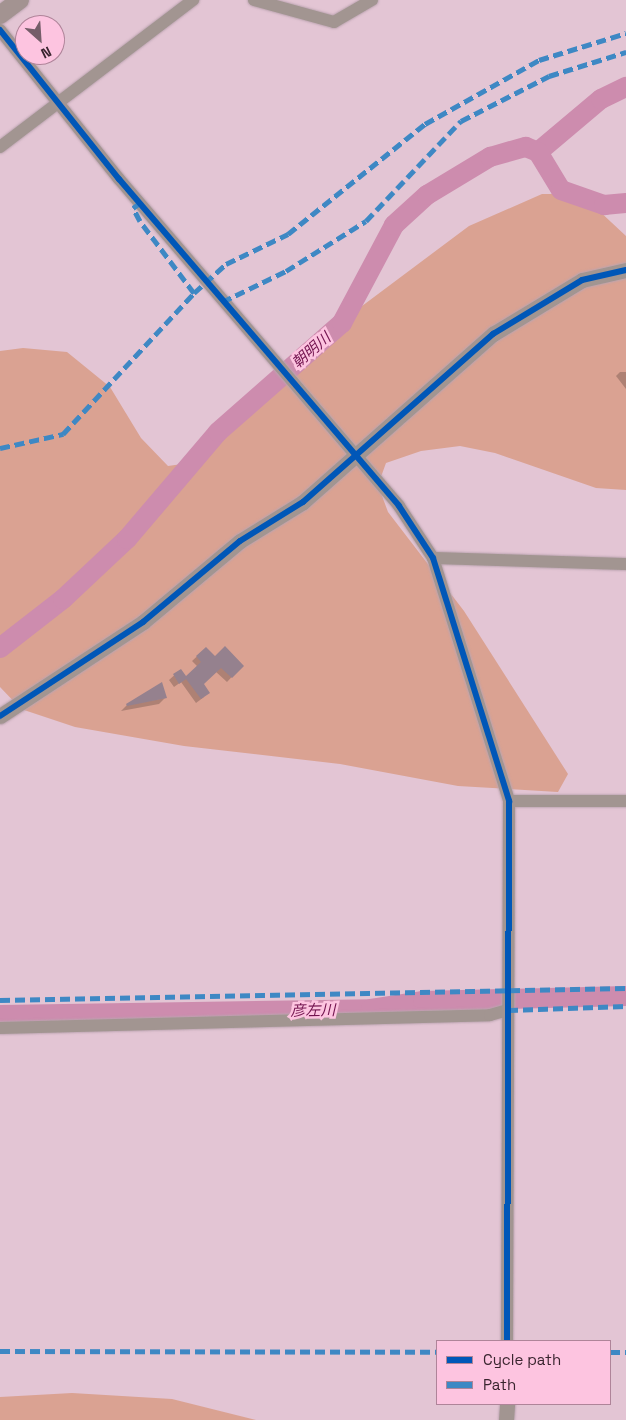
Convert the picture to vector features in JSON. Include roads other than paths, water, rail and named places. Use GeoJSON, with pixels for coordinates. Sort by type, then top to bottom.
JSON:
{"type":"FeatureCollection","features":[{"type":"Feature","properties":{"kind":"main road"},"geometry":{"type":"LineString","coordinates":[[0,15],[20,0]]}},
{"type":"Feature","properties":{"kind":"street"},"geometry":{"type":"LineString","coordinates":[[0,147],[193,0]]}},
{"type":"Feature","properties":{"kind":"street"},"geometry":{"type":"LineString","coordinates":[[254,0],[334,22],[372,0]]}},
{"type":"Feature","properties":{"kind":"street"},"geometry":{"type":"LineString","coordinates":[[0,30],[57,103],[225,306],[404,513],[433,558],[509,801],[507,1340]]}},
{"type":"Feature","properties":{"kind":"street"},"geometry":{"type":"LineString","coordinates":[[0,716],[143,622],[240,541],[303,502],[350,449],[494,334],[582,280],[626,270]]}},
{"type":"Feature","properties":{"kind":"street"},"geometry":{"type":"LineString","coordinates":[[433,558],[626,564]]}},
{"type":"Feature","properties":{"kind":"street"},"geometry":{"type":"LineString","coordinates":[[509,801],[626,801]]}},
{"type":"Feature","properties":{"kind":"street"},"geometry":{"type":"LineString","coordinates":[[0,1028],[490,1015],[508,1009]]}},
{"type":"Feature","properties":{"kind":"street"},"geometry":{"type":"LineString","coordinates":[[506,1420],[508,1405]]}},
{"type":"Feature","properties":{"kind":"waterway"},"geometry":{"type":"LineString","coordinates":[[538,152],[601,99],[626,87]]}},
{"type":"Feature","properties":{"kind":"waterway","name":"朝明川"},"geometry":{"type":"LineString","coordinates":[[0,648],[63,599],[127,539],[218,432],[342,323],[394,225],[427,195],[490,157],[526,147],[538,152],[561,190],[604,205],[626,203]]}},
{"type":"Feature","properties":{"kind":"waterway","name":"彦左川"},"geometry":{"type":"LineString","coordinates":[[0,1015],[371,1009],[423,1001],[626,996]]}}]}
